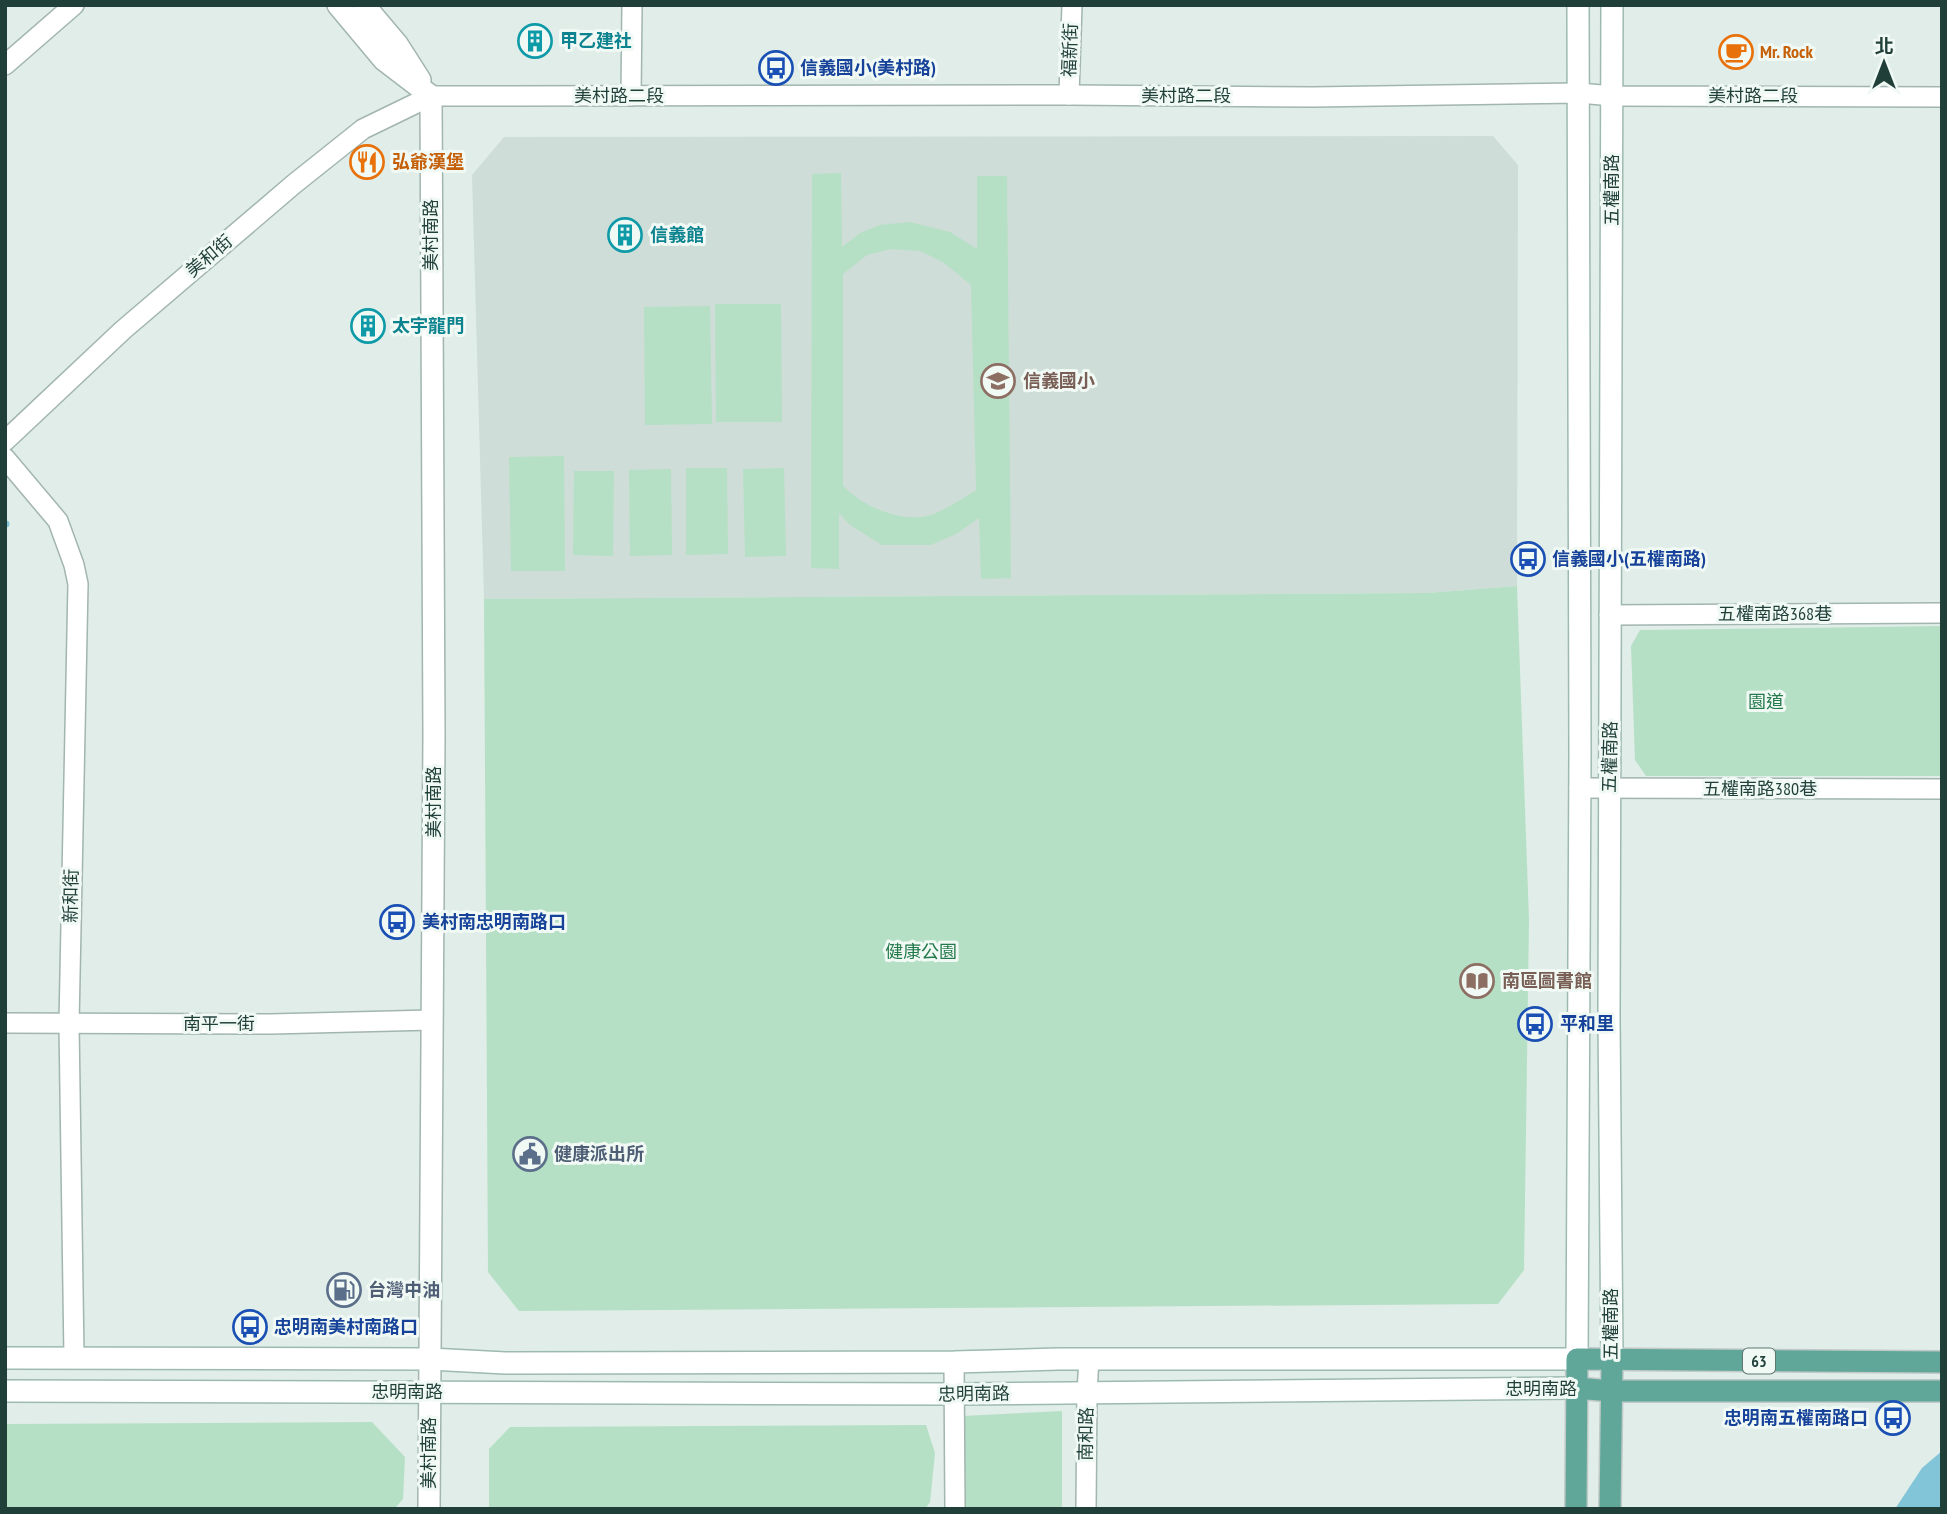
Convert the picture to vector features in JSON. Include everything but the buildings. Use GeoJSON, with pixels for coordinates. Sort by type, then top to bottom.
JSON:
{"type":"FeatureCollection","features":[{"type":"Feature","properties":{"kind":"main road"},"geometry":{"type":"LineString","coordinates":[[338,5],[384,60],[430,96]]}},
{"type":"Feature","properties":{"kind":"main road"},"geometry":{"type":"LineString","coordinates":[[364,5],[397,44],[430,96]]}},
{"type":"Feature","properties":{"kind":"main road","name":"五權南路"},"geometry":{"type":"LineString","coordinates":[[1576,1509],[1578,5]]}},
{"type":"Feature","properties":{"kind":"main road","name":"五權南路"},"geometry":{"type":"LineString","coordinates":[[1609,1509],[1612,1360],[1609,615],[1612,5]]}},
{"type":"Feature","properties":{"kind":"main road","name":"美村南路"},"geometry":{"type":"LineString","coordinates":[[429,1509],[434,736],[430,96]]}},
{"type":"Feature","properties":{"kind":"main road","name":"忠明南路"},"geometry":{"type":"LineString","coordinates":[[5,1358],[430,1359],[505,1363],[1089,1359],[1942,1362]]}},
{"type":"Feature","properties":{"kind":"main road","name":"忠明南路"},"geometry":{"type":"LineString","coordinates":[[5,1391],[954,1394],[1576,1388],[1611,1391],[1942,1391]]}},
{"type":"Feature","properties":{"kind":"street"},"geometry":{"type":"LineString","coordinates":[[5,65],[74,5]]}},
{"type":"Feature","properties":{"kind":"street"},"geometry":{"type":"LineString","coordinates":[[631,96],[632,5]]}},
{"type":"Feature","properties":{"kind":"street","name":"福新街"},"geometry":{"type":"LineString","coordinates":[[1069,95],[1072,5]]}},
{"type":"Feature","properties":{"kind":"street","name":"美村路二段"},"geometry":{"type":"LineString","coordinates":[[430,96],[1313,97],[1579,93],[1613,96],[1942,97]]}},
{"type":"Feature","properties":{"kind":"street","name":"美和街"},"geometry":{"type":"LineString","coordinates":[[5,441],[123,330],[294,184],[363,129],[430,96]]}},
{"type":"Feature","properties":{"kind":"street","name":"新和街"},"geometry":{"type":"LineString","coordinates":[[5,458],[58,522],[78,584],[69,1024],[74,1357]]}},
{"type":"Feature","properties":{"kind":"street","name":"五權南路368巷"},"geometry":{"type":"LineString","coordinates":[[1609,615],[1942,613]]}},
{"type":"Feature","properties":{"kind":"street","name":"五權南路380巷"},"geometry":{"type":"LineString","coordinates":[[1579,788],[1942,789]]}},
{"type":"Feature","properties":{"kind":"street","name":"南平一街"},"geometry":{"type":"LineString","coordinates":[[5,1023],[271,1024],[432,1020]]}},
{"type":"Feature","properties":{"kind":"street","name":"南和路"},"geometry":{"type":"LineString","coordinates":[[1086,1509],[1089,1359]]}},
{"type":"Feature","properties":{"kind":"street"},"geometry":{"type":"LineString","coordinates":[[954,1362],[955,1509]]}},
{"type":"Feature","properties":{"kind":"shaded area","name":"信義國小"},"geometry":{"type":"Polygon","coordinates":[[[1493,136],[1518,165],[1517,586],[1427,593],[484,599],[472,175],[504,137],[1493,136]]]}},
{"type":"Feature","properties":{"kind":"green space"},"geometry":{"type":"Polygon","coordinates":[[[841,173],[842,247],[860,233],[880,225],[910,222],[950,232],[977,249],[977,176],[1007,176],[1011,578],[981,579],[979,518],[956,534],[931,545],[882,545],[850,525],[839,513],[839,569],[811,568],[812,174],[841,173]],[[891,249],[867,255],[843,274],[843,486],[871,506],[904,517],[927,516],[938,512],[976,490],[971,285],[943,262],[920,251],[891,249]]]}},
{"type":"Feature","properties":{"kind":"green space"},"geometry":{"type":"Polygon","coordinates":[[[715,304],[781,304],[782,422],[716,422],[715,304]]]}},
{"type":"Feature","properties":{"kind":"green space"},"geometry":{"type":"Polygon","coordinates":[[[710,306],[712,424],[645,425],[644,307],[710,306]]]}},
{"type":"Feature","properties":{"kind":"green space"},"geometry":{"type":"Polygon","coordinates":[[[564,456],[565,571],[511,571],[509,457],[564,456]]]}},
{"type":"Feature","properties":{"kind":"green space"},"geometry":{"type":"Polygon","coordinates":[[[686,468],[727,468],[728,554],[686,555],[686,468]]]}},
{"type":"Feature","properties":{"kind":"green space"},"geometry":{"type":"Polygon","coordinates":[[[784,468],[786,556],[745,557],[743,469],[784,468]]]}},
{"type":"Feature","properties":{"kind":"green space"},"geometry":{"type":"Polygon","coordinates":[[[671,469],[672,555],[630,556],[629,470],[671,469]]]}},
{"type":"Feature","properties":{"kind":"green space"},"geometry":{"type":"Polygon","coordinates":[[[574,471],[614,471],[613,556],[573,555],[574,471]]]}},
{"type":"Feature","properties":{"kind":"green space","name":"健康公園"},"geometry":{"type":"Polygon","coordinates":[[[1517,586],[1529,920],[1524,1270],[1498,1304],[519,1311],[488,1272],[484,599],[1427,593],[1517,586]]]}},
{"type":"Feature","properties":{"kind":"green space","name":"園道"},"geometry":{"type":"Polygon","coordinates":[[[1942,626],[1942,776],[1646,776],[1635,760],[1631,646],[1640,630],[1942,626]]]}},
{"type":"Feature","properties":{"kind":"green space"},"geometry":{"type":"Polygon","coordinates":[[[1062,1411],[1062,1509],[961,1509],[962,1416],[1062,1411]]]}},
{"type":"Feature","properties":{"kind":"green space"},"geometry":{"type":"Polygon","coordinates":[[[372,1422],[405,1457],[403,1499],[394,1509],[5,1509],[5,1424],[372,1422]]]}},
{"type":"Feature","properties":{"kind":"green space"},"geometry":{"type":"Polygon","coordinates":[[[926,1425],[935,1453],[930,1502],[925,1509],[489,1509],[489,1449],[510,1427],[926,1425]]]}},
{"type":"Feature","properties":{"kind":"water"},"geometry":{"type":"Polygon","coordinates":[[[1942,1451],[1942,1509],[1895,1509],[1922,1468],[1942,1451]]]}},
{"type":"Feature","properties":{"kind":"place","name":"甲乙建社"},"geometry":{"type":"Point","coordinates":[535,41]}},
{"type":"Feature","properties":{"kind":"place","name":"Mr. Rock"},"geometry":{"type":"Point","coordinates":[1736,52]}},
{"type":"Feature","properties":{"kind":"place","name":"信義國小(美村路)"},"geometry":{"type":"Point","coordinates":[776,68]}},
{"type":"Feature","properties":{"kind":"place","name":"弘爺漢堡"},"geometry":{"type":"Point","coordinates":[367,162]}},
{"type":"Feature","properties":{"kind":"place","name":"信義館"},"geometry":{"type":"Point","coordinates":[625,235]}},
{"type":"Feature","properties":{"kind":"place","name":"太宇龍門"},"geometry":{"type":"Point","coordinates":[368,326]}},
{"type":"Feature","properties":{"kind":"place","name":"信義國小"},"geometry":{"type":"Point","coordinates":[998,381]}},
{"type":"Feature","properties":{"kind":"place","name":"信義國小(五權南路)"},"geometry":{"type":"Point","coordinates":[1528,559]}},
{"type":"Feature","properties":{"kind":"place","name":"美村南忠明南路口"},"geometry":{"type":"Point","coordinates":[397,922]}},
{"type":"Feature","properties":{"kind":"place","name":"南區圖書館"},"geometry":{"type":"Point","coordinates":[1477,981]}},
{"type":"Feature","properties":{"kind":"place","name":"平和里"},"geometry":{"type":"Point","coordinates":[1535,1024]}},
{"type":"Feature","properties":{"kind":"place","name":"健康派出所"},"geometry":{"type":"Point","coordinates":[530,1154]}},
{"type":"Feature","properties":{"kind":"place","name":"台灣中油"},"geometry":{"type":"Point","coordinates":[344,1290]}},
{"type":"Feature","properties":{"kind":"place","name":"忠明南美村南路口"},"geometry":{"type":"Point","coordinates":[250,1327]}},
{"type":"Feature","properties":{"kind":"place","name":"忠明南五權南路口"},"geometry":{"type":"Point","coordinates":[1893,1418]}}]}
